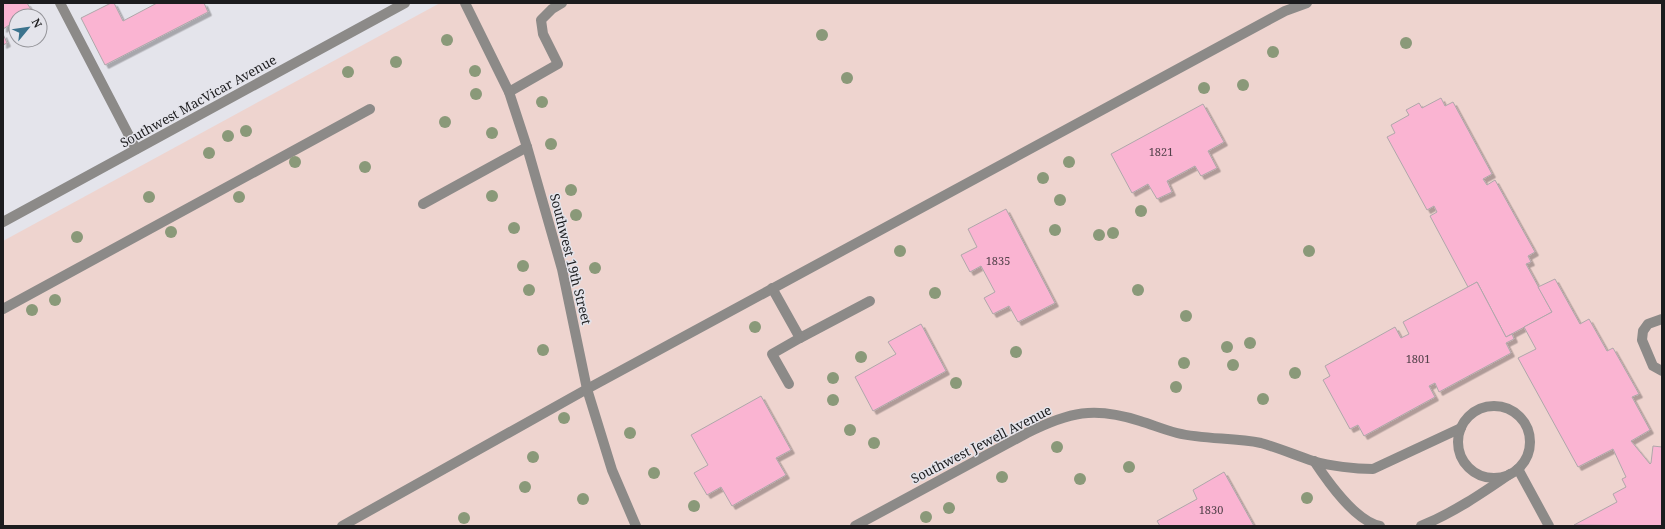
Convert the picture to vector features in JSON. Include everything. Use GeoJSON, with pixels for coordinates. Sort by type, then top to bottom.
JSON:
{"type":"FeatureCollection","features":[{"type":"Feature","properties":{"kind":"street"},"geometry":{"type":"LineString","coordinates":[[60,3],[136,150]]}},
{"type":"Feature","properties":{"kind":"street","name":"Southwest MacVicar Avenue"},"geometry":{"type":"LineString","coordinates":[[3,222],[405,3]]}},
{"type":"Feature","properties":{"kind":"street","name":"Southwest 19th Street"},"geometry":{"type":"LineString","coordinates":[[465,3],[509,92],[527,147],[562,269],[587,389],[612,470],[636,526]]}},
{"type":"Feature","properties":{"kind":"street"},"geometry":{"type":"LineString","coordinates":[[509,92],[558,64],[543,34],[541,20],[552,9],[562,3]]}},
{"type":"Feature","properties":{"kind":"street"},"geometry":{"type":"LineString","coordinates":[[342,526],[587,389],[772,288],[1285,11],[1307,3]]}},
{"type":"Feature","properties":{"kind":"street"},"geometry":{"type":"LineString","coordinates":[[3,309],[370,109]]}},
{"type":"Feature","properties":{"kind":"street"},"geometry":{"type":"LineString","coordinates":[[423,204],[527,147]]}},
{"type":"Feature","properties":{"kind":"street"},"geometry":{"type":"LineString","coordinates":[[772,288],[800,338]]}},
{"type":"Feature","properties":{"kind":"street"},"geometry":{"type":"LineString","coordinates":[[789,384],[772,354],[870,300]]}},
{"type":"Feature","properties":{"kind":"street"},"geometry":{"type":"LineString","coordinates":[[1662,319],[1648,324],[1643,331],[1642,340],[1653,366],[1662,371]]}},
{"type":"Feature","properties":{"kind":"street"},"geometry":{"type":"LineString","coordinates":[[1421,526],[1441,518],[1466,504],[1514,472],[1528,456],[1530,438],[1524,423],[1516,413],[1505,408],[1494,406],[1484,407],[1470,415],[1461,428],[1458,442],[1462,458],[1471,470],[1485,477],[1497,478],[1514,472]]}},
{"type":"Feature","properties":{"kind":"street","name":"Southwest Jewell Avenue"},"geometry":{"type":"LineString","coordinates":[[855,526],[1027,433],[1049,422],[1069,415],[1090,412],[1117,415],[1177,433],[1197,437],[1242,440],[1261,443],[1314,461],[1361,469],[1373,469],[1461,428]]}},
{"type":"Feature","properties":{"kind":"street"},"geometry":{"type":"LineString","coordinates":[[1314,461],[1328,482],[1356,514],[1380,526]]}},
{"type":"Feature","properties":{"kind":"street"},"geometry":{"type":"LineString","coordinates":[[1514,472],[1549,526]]}},
{"type":"Feature","properties":{"kind":"shaded area"},"geometry":{"type":"Polygon","coordinates":[[[440,3],[1662,3],[1662,526],[3,526],[3,241],[440,3]]]}},
{"type":"Feature","properties":{"kind":"building"},"geometry":{"type":"Polygon","coordinates":[[[3,3],[27,3],[30,8],[8,8],[8,26],[3,29],[3,3]]]}},
{"type":"Feature","properties":{"kind":"building"},"geometry":{"type":"Polygon","coordinates":[[[111,3],[114,3],[123,21],[157,3],[204,3],[208,12],[105,65],[81,18],[111,3]]]}},
{"type":"Feature","properties":{"kind":"building"},"geometry":{"type":"Polygon","coordinates":[[[3,34],[7,43],[3,45],[3,34]]]}},
{"type":"Feature","properties":{"kind":"building"},"geometry":{"type":"Polygon","coordinates":[[[1441,98],[1445,106],[1453,102],[1492,174],[1483,179],[1487,185],[1495,180],[1535,252],[1528,256],[1531,262],[1526,264],[1552,312],[1506,337],[1477,282],[1468,287],[1430,216],[1437,212],[1434,206],[1427,210],[1387,137],[1395,133],[1391,125],[1409,115],[1406,110],[1419,103],[1422,108],[1441,98]]]}},
{"type":"Feature","properties":{"kind":"building"},"geometry":{"type":"Polygon","coordinates":[[[1203,104],[1224,142],[1208,151],[1217,168],[1201,176],[1195,166],[1167,181],[1172,192],[1157,199],[1148,184],[1132,193],[1111,154],[1203,104]]]}},
{"type":"Feature","properties":{"kind":"building"},"geometry":{"type":"Polygon","coordinates":[[[1006,209],[1055,303],[1018,322],[1009,306],[993,314],[984,298],[995,292],[981,266],[970,272],[961,255],[977,247],[968,229],[1006,209]]]}},
{"type":"Feature","properties":{"kind":"building"},"geometry":{"type":"Polygon","coordinates":[[[1555,279],[1580,324],[1589,319],[1607,351],[1613,348],[1639,394],[1632,397],[1650,430],[1631,441],[1650,464],[1653,446],[1662,447],[1662,526],[1574,525],[1617,502],[1613,494],[1626,487],[1622,479],[1626,477],[1613,449],[1578,467],[1518,358],[1536,349],[1524,327],[1552,312],[1538,287],[1555,279]]]}},
{"type":"Feature","properties":{"kind":"building"},"geometry":{"type":"Polygon","coordinates":[[[1477,282],[1506,337],[1512,334],[1514,339],[1506,343],[1511,353],[1439,392],[1435,383],[1429,386],[1435,397],[1364,436],[1358,425],[1350,429],[1323,380],[1330,376],[1325,366],[1395,327],[1401,338],[1409,334],[1403,322],[1477,282]]]}},
{"type":"Feature","properties":{"kind":"building"},"geometry":{"type":"Polygon","coordinates":[[[921,324],[946,371],[873,411],[855,377],[896,354],[888,342],[921,324]]]}},
{"type":"Feature","properties":{"kind":"building"},"geometry":{"type":"Polygon","coordinates":[[[761,396],[791,450],[776,458],[786,475],[732,506],[721,487],[707,495],[694,473],[708,465],[691,435],[761,396]]]}},
{"type":"Feature","properties":{"kind":"building"},"geometry":{"type":"Polygon","coordinates":[[[1224,472],[1254,526],[1160,526],[1157,521],[1197,499],[1193,490],[1224,472]]]}}]}
